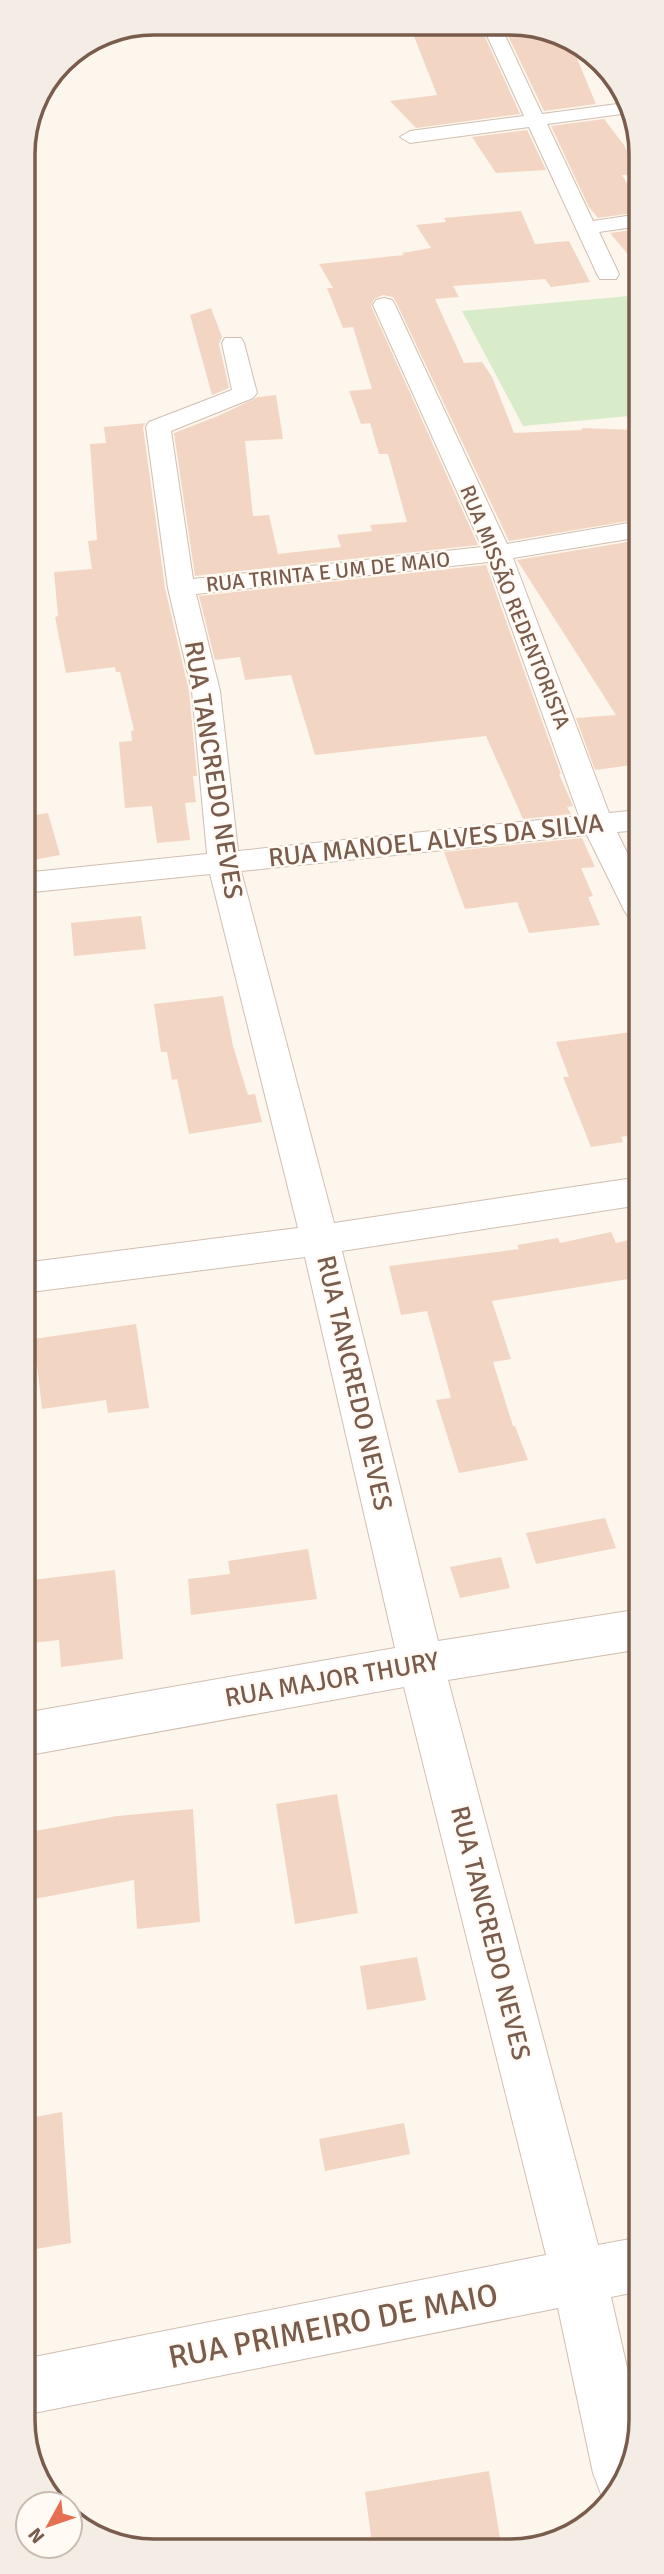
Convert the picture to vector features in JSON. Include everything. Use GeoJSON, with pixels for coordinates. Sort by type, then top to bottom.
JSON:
{"type":"FeatureCollection","features":[{"type":"Feature","properties":{"kind":"street"},"geometry":{"type":"LineString","coordinates":[[496,35],[608,274]]}},
{"type":"Feature","properties":{"kind":"street"},"geometry":{"type":"LineString","coordinates":[[410,137],[620,109]]}},
{"type":"Feature","properties":{"kind":"street"},"geometry":{"type":"LineString","coordinates":[[586,228],[629,222]]}},
{"type":"Feature","properties":{"kind":"street","name":"RUA MISSÃO REDENTORISTA"},"geometry":{"type":"LineString","coordinates":[[384,305],[498,553],[598,825],[629,888]]}},
{"type":"Feature","properties":{"kind":"street","name":"RUA TANCREDO NEVES"},"geometry":{"type":"LineString","coordinates":[[233,343],[245,393],[158,427],[181,588],[206,691],[223,862],[320,1240],[421,1664],[579,2278],[620,2465]]}},
{"type":"Feature","properties":{"kind":"street","name":"RUA TRINTA E UM DE MAIO"},"geometry":{"type":"LineString","coordinates":[[181,588],[498,553],[629,531]]}},
{"type":"Feature","properties":{"kind":"street","name":"RUA MANOEL ALVES DA SILVA"},"geometry":{"type":"LineString","coordinates":[[35,882],[629,821]]}},
{"type":"Feature","properties":{"kind":"street"},"geometry":{"type":"LineString","coordinates":[[35,1276],[320,1240],[629,1193]]}},
{"type":"Feature","properties":{"kind":"street","name":"RUA MAJOR THURY"},"geometry":{"type":"LineString","coordinates":[[35,1733],[421,1664],[629,1631]]}},
{"type":"Feature","properties":{"kind":"street","name":"RUA PRIMEIRO DE MAIO"},"geometry":{"type":"LineString","coordinates":[[35,2385],[629,2267]]}},
{"type":"Feature","properties":{"kind":"green space"},"geometry":{"type":"Polygon","coordinates":[[[629,296],[629,416],[523,426],[462,311],[629,296]]]}},
{"type":"Feature","properties":{"kind":"building"},"geometry":{"type":"Polygon","coordinates":[[[414,35],[484,35],[520,114],[416,128],[390,101],[437,95],[414,35]]]}},
{"type":"Feature","properties":{"kind":"building"},"geometry":{"type":"Polygon","coordinates":[[[508,35],[548,41],[575,55],[596,104],[544,111],[508,35]]]}},
{"type":"Feature","properties":{"kind":"building"},"geometry":{"type":"Polygon","coordinates":[[[604,119],[629,155],[629,175],[622,175],[629,187],[629,214],[598,218],[589,207],[551,126],[604,119]]]}},
{"type":"Feature","properties":{"kind":"building"},"geometry":{"type":"Polygon","coordinates":[[[527,130],[546,170],[496,173],[472,137],[527,130]]]}},
{"type":"Feature","properties":{"kind":"building"},"geometry":{"type":"Polygon","coordinates":[[[521,211],[535,244],[569,241],[590,282],[551,287],[545,279],[453,286],[459,297],[435,299],[464,363],[482,362],[492,377],[514,433],[582,428],[629,430],[629,521],[509,541],[397,304],[393,297],[383,295],[374,299],[371,306],[478,545],[195,576],[174,433],[258,397],[276,395],[283,439],[245,441],[253,516],[269,515],[278,554],[341,547],[337,535],[372,531],[370,525],[407,522],[388,454],[379,454],[370,423],[361,424],[349,391],[372,389],[353,327],[343,328],[327,288],[333,288],[319,264],[404,255],[402,253],[431,248],[416,225],[446,222],[444,218],[521,211]]]}},
{"type":"Feature","properties":{"kind":"building"},"geometry":{"type":"Polygon","coordinates":[[[629,230],[629,256],[610,233],[629,230]]]}},
{"type":"Feature","properties":{"kind":"building"},"geometry":{"type":"Polygon","coordinates":[[[211,308],[222,337],[219,344],[229,388],[212,395],[190,315],[211,308]]]}},
{"type":"Feature","properties":{"kind":"building"},"geometry":{"type":"Polygon","coordinates":[[[146,423],[143,427],[165,588],[189,691],[197,776],[193,776],[196,802],[185,803],[190,840],[157,843],[152,806],[125,808],[119,742],[132,741],[131,731],[134,730],[120,672],[116,672],[115,667],[66,673],[55,617],[58,616],[54,572],[92,569],[88,541],[97,540],[90,444],[106,443],[104,427],[146,423]]]}},
{"type":"Feature","properties":{"kind":"building"},"geometry":{"type":"Polygon","coordinates":[[[629,542],[629,765],[595,770],[576,718],[616,715],[517,560],[629,542]]]}},
{"type":"Feature","properties":{"kind":"building"},"geometry":{"type":"Polygon","coordinates":[[[486,565],[559,774],[573,806],[567,807],[571,814],[523,819],[486,736],[315,755],[291,675],[245,680],[240,657],[215,660],[199,596],[486,565]]]}},
{"type":"Feature","properties":{"kind":"building"},"geometry":{"type":"Polygon","coordinates":[[[48,813],[60,855],[35,860],[35,815],[48,813]]]}},
{"type":"Feature","properties":{"kind":"building"},"geometry":{"type":"Polygon","coordinates":[[[582,838],[595,867],[581,868],[593,896],[588,897],[600,925],[529,933],[517,902],[465,909],[444,852],[582,838]]]}},
{"type":"Feature","properties":{"kind":"building"},"geometry":{"type":"Polygon","coordinates":[[[141,916],[146,949],[74,956],[71,923],[141,916]]]}},
{"type":"Feature","properties":{"kind":"building"},"geometry":{"type":"Polygon","coordinates":[[[223,996],[233,1046],[248,1095],[255,1094],[262,1122],[189,1134],[177,1079],[172,1080],[167,1052],[161,1052],[154,1004],[223,996]]]}},
{"type":"Feature","properties":{"kind":"building"},"geometry":{"type":"Polygon","coordinates":[[[629,1032],[629,1136],[621,1137],[623,1142],[591,1147],[563,1077],[569,1077],[556,1042],[629,1032]]]}},
{"type":"Feature","properties":{"kind":"building"},"geometry":{"type":"Polygon","coordinates":[[[611,1232],[616,1243],[629,1240],[629,1279],[492,1301],[511,1359],[493,1362],[513,1426],[528,1460],[459,1473],[436,1400],[451,1398],[427,1311],[401,1315],[389,1266],[519,1249],[517,1245],[558,1238],[560,1243],[611,1232]]]}},
{"type":"Feature","properties":{"kind":"building"},"geometry":{"type":"Polygon","coordinates":[[[136,1324],[149,1408],[108,1413],[106,1400],[42,1409],[35,1339],[136,1324]]]}},
{"type":"Feature","properties":{"kind":"building"},"geometry":{"type":"Polygon","coordinates":[[[605,1518],[616,1548],[536,1564],[526,1533],[605,1518]]]}},
{"type":"Feature","properties":{"kind":"building"},"geometry":{"type":"Polygon","coordinates":[[[308,1549],[317,1599],[191,1615],[188,1579],[230,1574],[228,1561],[308,1549]]]}},
{"type":"Feature","properties":{"kind":"building"},"geometry":{"type":"Polygon","coordinates":[[[501,1557],[510,1588],[460,1598],[450,1567],[501,1557]]]}},
{"type":"Feature","properties":{"kind":"building"},"geometry":{"type":"Polygon","coordinates":[[[115,1570],[123,1659],[61,1667],[59,1640],[35,1643],[35,1580],[115,1570]]]}},
{"type":"Feature","properties":{"kind":"building"},"geometry":{"type":"Polygon","coordinates":[[[337,1794],[358,1913],[295,1924],[276,1804],[337,1794]]]}},
{"type":"Feature","properties":{"kind":"building"},"geometry":{"type":"Polygon","coordinates":[[[193,1809],[200,1922],[137,1929],[134,1880],[35,1899],[35,1831],[117,1816],[193,1809]]]}},
{"type":"Feature","properties":{"kind":"building"},"geometry":{"type":"Polygon","coordinates":[[[417,1957],[426,2000],[367,2010],[360,1966],[417,1957]]]}},
{"type":"Feature","properties":{"kind":"building"},"geometry":{"type":"Polygon","coordinates":[[[62,2112],[71,2243],[35,2249],[35,2117],[62,2112]]]}},
{"type":"Feature","properties":{"kind":"building"},"geometry":{"type":"Polygon","coordinates":[[[404,2123],[410,2154],[325,2171],[319,2139],[404,2123]]]}},
{"type":"Feature","properties":{"kind":"building"},"geometry":{"type":"Polygon","coordinates":[[[489,2471],[500,2539],[371,2539],[365,2492],[489,2471]]]}}]}
